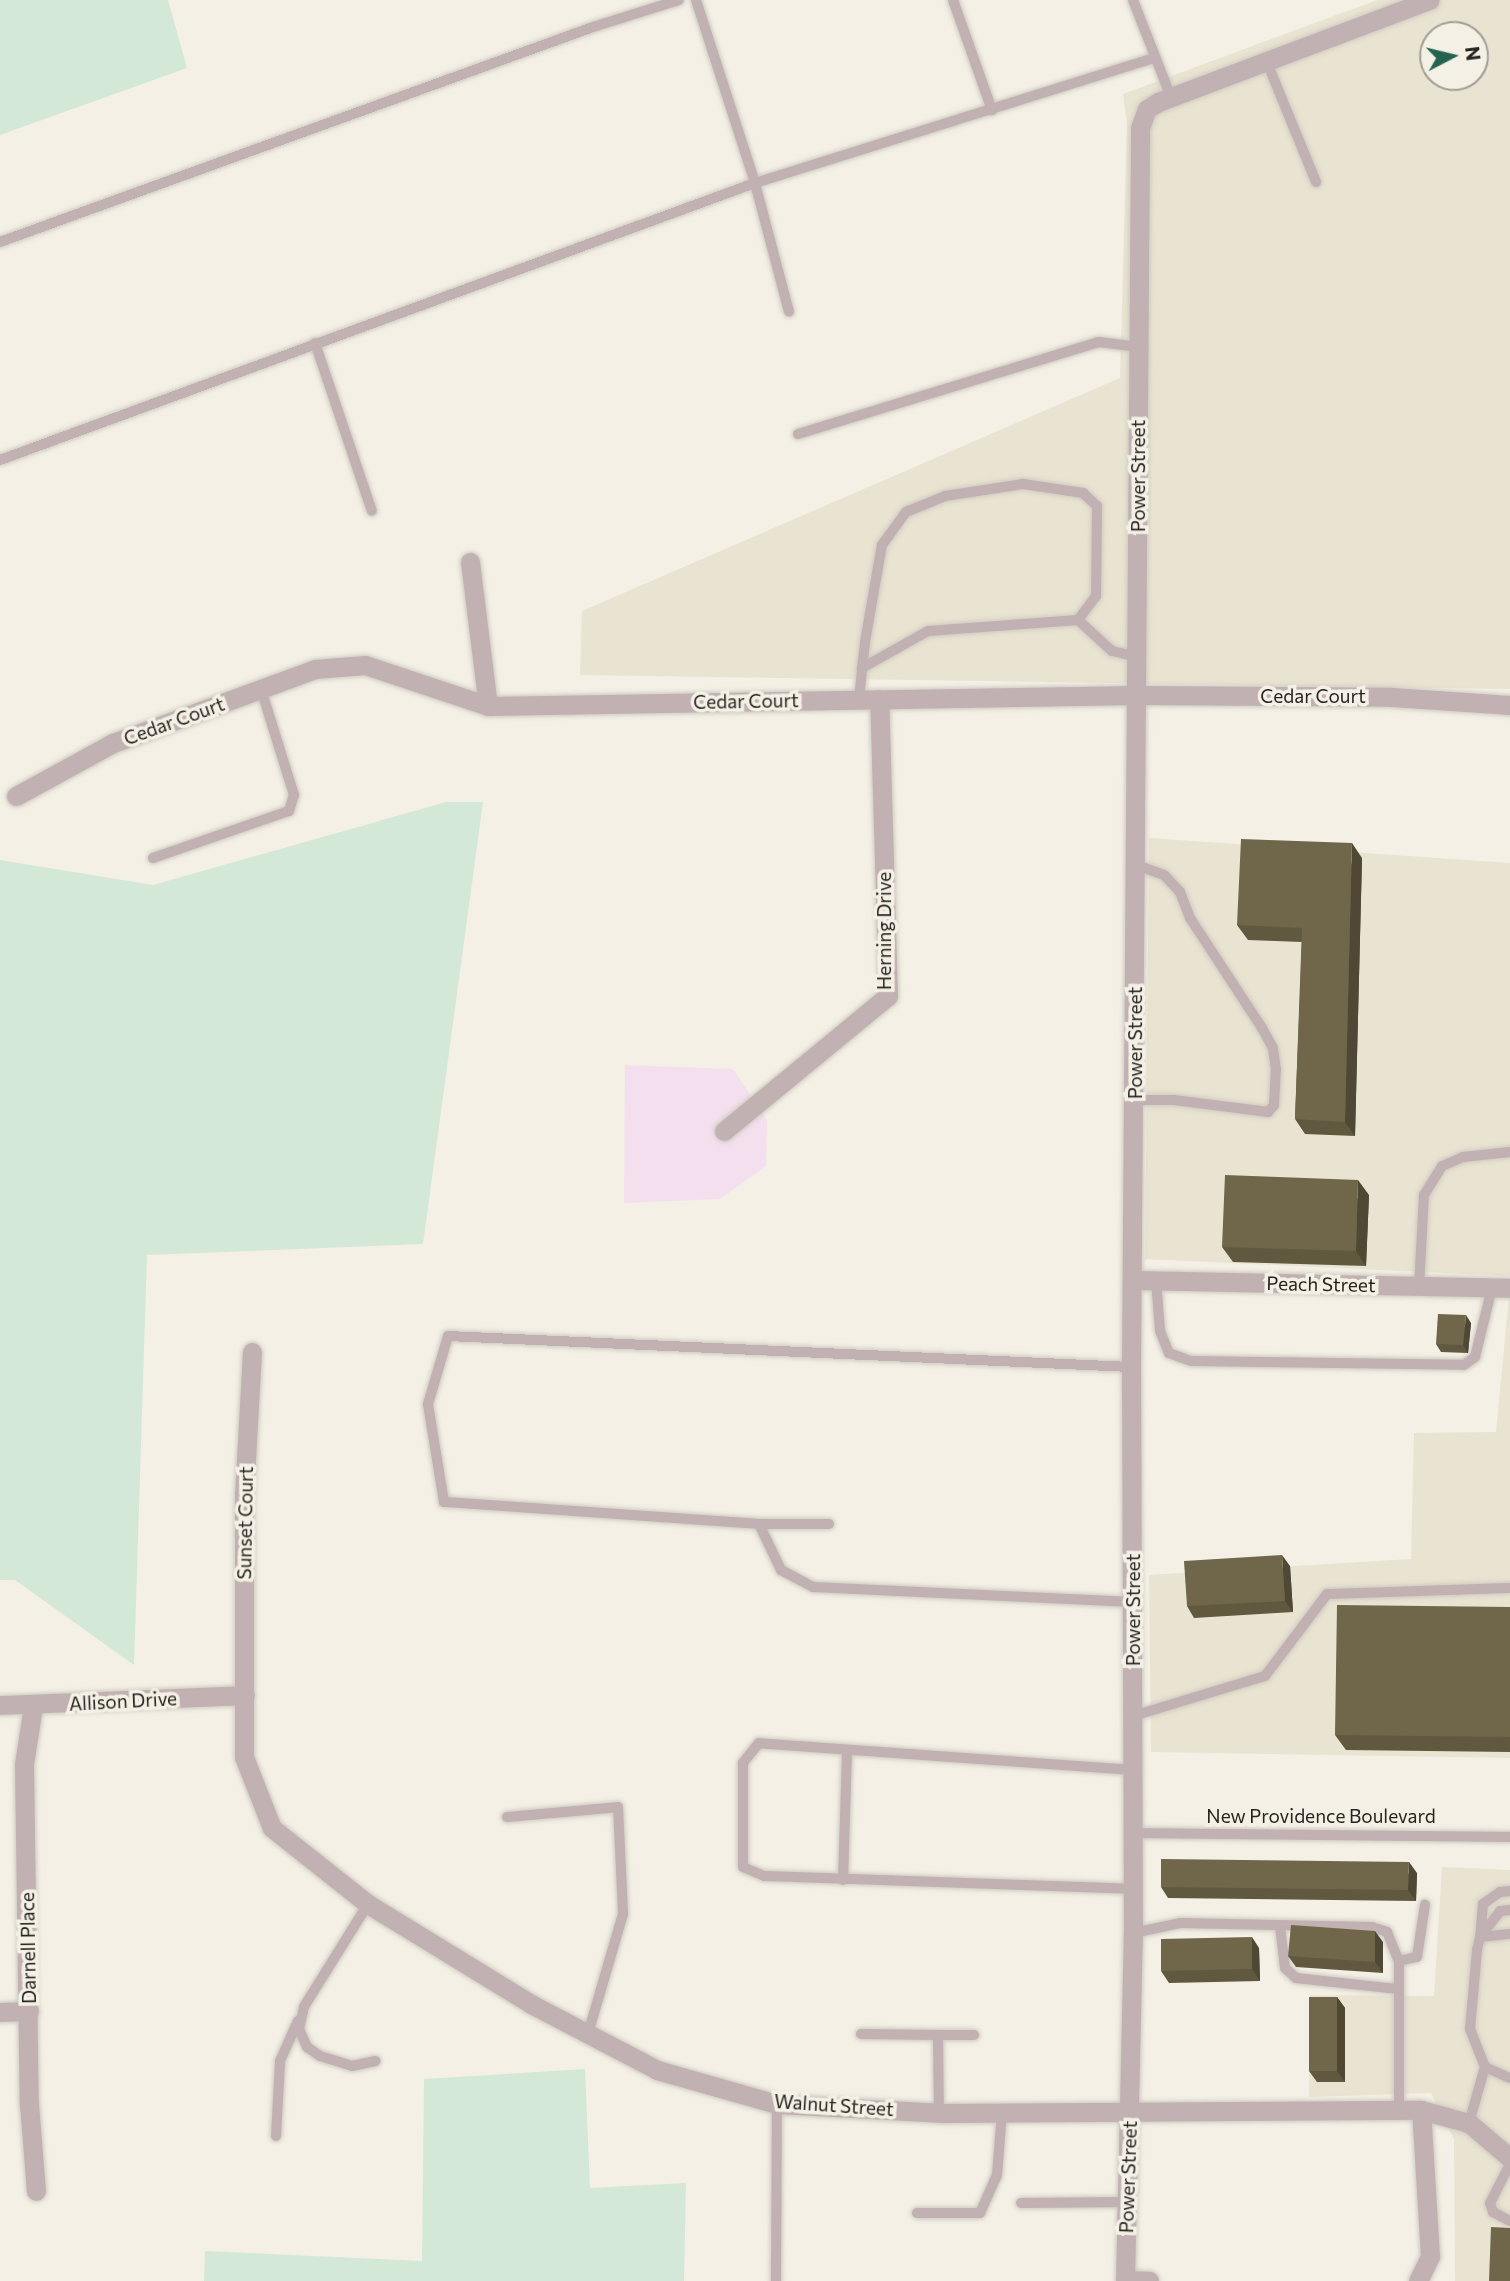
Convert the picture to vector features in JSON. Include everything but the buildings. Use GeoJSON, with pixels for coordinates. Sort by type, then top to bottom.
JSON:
{"type":"FeatureCollection","features":[{"type":"Feature","properties":{"kind":"street","name":"Power Street"},"geometry":{"type":"LineString","coordinates":[[1125,2281],[1133,1933],[1131,1367],[1140,128],[1147,109],[1171,97],[1429,0]]}},
{"type":"Feature","properties":{"kind":"street"},"geometry":{"type":"LineString","coordinates":[[470,562],[488,706]]}},
{"type":"Feature","properties":{"kind":"street","name":"Cedar Court"},"geometry":{"type":"LineString","coordinates":[[16,796],[113,743],[315,669],[365,665],[488,706],[1137,695],[1392,697],[1510,705]]}},
{"type":"Feature","properties":{"kind":"street","name":"Herning Drive"},"geometry":{"type":"LineString","coordinates":[[724,1131],[888,996],[869,699]]}},
{"type":"Feature","properties":{"kind":"street","name":"Peach Street"},"geometry":{"type":"LineString","coordinates":[[1133,1280],[1501,1288]]}},
{"type":"Feature","properties":{"kind":"street","name":"Sunset Court"},"geometry":{"type":"LineString","coordinates":[[245,1695],[244,1495],[252,1352]]}},
{"type":"Feature","properties":{"kind":"street","name":"Allison Drive"},"geometry":{"type":"LineString","coordinates":[[0,1704],[33,1706],[245,1695]]}},
{"type":"Feature","properties":{"kind":"street","name":"Walnut Street"},"geometry":{"type":"LineString","coordinates":[[245,1695],[244,1757],[272,1828],[368,1904],[588,2034],[657,2070],[777,2104],[939,2113],[1421,2110],[1469,2123],[1510,2158]]}},
{"type":"Feature","properties":{"kind":"street","name":"Darnell Place"},"geometry":{"type":"LineString","coordinates":[[33,1706],[24,1764],[29,2105],[36,2191]]}},
{"type":"Feature","properties":{"kind":"street"},"geometry":{"type":"LineString","coordinates":[[0,2012],[29,2011]]}},
{"type":"Feature","properties":{"kind":"street"},"geometry":{"type":"LineString","coordinates":[[1418,2281],[1430,2256],[1421,2110]]}},
{"type":"Feature","properties":{"kind":"street"},"geometry":{"type":"LineString","coordinates":[[1125,2281],[1149,2281]]}},
{"type":"Feature","properties":{"kind":"lane"},"geometry":{"type":"LineString","coordinates":[[0,242],[580,31],[679,0]]}},
{"type":"Feature","properties":{"kind":"lane"},"geometry":{"type":"LineString","coordinates":[[696,0],[755,183],[789,312]]}},
{"type":"Feature","properties":{"kind":"lane"},"geometry":{"type":"LineString","coordinates":[[953,0],[992,110]]}},
{"type":"Feature","properties":{"kind":"lane"},"geometry":{"type":"LineString","coordinates":[[1133,0],[1171,97]]}},
{"type":"Feature","properties":{"kind":"lane"},"geometry":{"type":"LineString","coordinates":[[0,460],[755,183],[1155,58]]}},
{"type":"Feature","properties":{"kind":"lane"},"geometry":{"type":"LineString","coordinates":[[1266,60],[1316,182]]}},
{"type":"Feature","properties":{"kind":"lane"},"geometry":{"type":"LineString","coordinates":[[798,434],[1099,342],[1139,347]]}},
{"type":"Feature","properties":{"kind":"lane"},"geometry":{"type":"LineString","coordinates":[[316,343],[372,511]]}},
{"type":"Feature","properties":{"kind":"lane"},"geometry":{"type":"LineString","coordinates":[[869,699],[862,668],[882,545],[906,512],[944,496],[1023,484],[1083,493],[1097,506],[1096,596],[1078,620]]}},
{"type":"Feature","properties":{"kind":"lane"},"geometry":{"type":"LineString","coordinates":[[862,668],[928,632],[1078,620],[1112,651],[1138,657]]}},
{"type":"Feature","properties":{"kind":"lane"},"geometry":{"type":"LineString","coordinates":[[153,858],[289,811],[294,795],[261,689]]}},
{"type":"Feature","properties":{"kind":"lane"},"geometry":{"type":"LineString","coordinates":[[1134,1100],[1174,1100],[1268,1112],[1274,1105],[1276,1070],[1273,1048],[1190,918],[1180,892],[1164,875],[1136,866]]}},
{"type":"Feature","properties":{"kind":"lane"},"geometry":{"type":"LineString","coordinates":[[1419,1287],[1424,1195],[1442,1166],[1464,1157],[1510,1152]]}},
{"type":"Feature","properties":{"kind":"lane"},"geometry":{"type":"LineString","coordinates":[[1156,1280],[1160,1331],[1169,1353],[1191,1361],[1464,1365],[1475,1357],[1501,1288]]}},
{"type":"Feature","properties":{"kind":"lane"},"geometry":{"type":"LineString","coordinates":[[829,1524],[759,1524],[444,1502],[428,1404],[448,1336],[1131,1367]]}},
{"type":"Feature","properties":{"kind":"lane"},"geometry":{"type":"LineString","coordinates":[[759,1524],[781,1570],[813,1587],[1133,1602]]}},
{"type":"Feature","properties":{"kind":"lane"},"geometry":{"type":"LineString","coordinates":[[1133,1716],[1265,1676],[1327,1594],[1510,1588]]}},
{"type":"Feature","properties":{"kind":"lane"},"geometry":{"type":"LineString","coordinates":[[1133,1770],[759,1743],[743,1763],[743,1867],[764,1876],[1133,1889]]}},
{"type":"Feature","properties":{"kind":"lane"},"geometry":{"type":"LineString","coordinates":[[843,1880],[847,1750]]}},
{"type":"Feature","properties":{"kind":"lane"},"geometry":{"type":"LineString","coordinates":[[507,1817],[618,1807],[623,1914],[588,2034]]}},
{"type":"Feature","properties":{"kind":"lane","name":"New Providence Boulevard"},"geometry":{"type":"LineString","coordinates":[[1133,1833],[1510,1838]]}},
{"type":"Feature","properties":{"kind":"lane"},"geometry":{"type":"LineString","coordinates":[[1469,2123],[1485,2067],[1470,2029],[1483,1903],[1500,1892],[1510,1891]]}},
{"type":"Feature","properties":{"kind":"lane"},"geometry":{"type":"LineString","coordinates":[[276,2136],[280,2061],[304,2009],[368,1904]]}},
{"type":"Feature","properties":{"kind":"lane"},"geometry":{"type":"LineString","coordinates":[[1399,1961],[1417,1957],[1426,1905]]}},
{"type":"Feature","properties":{"kind":"lane"},"geometry":{"type":"LineString","coordinates":[[1480,1937],[1500,1912],[1510,1910]]}},
{"type":"Feature","properties":{"kind":"lane"},"geometry":{"type":"LineString","coordinates":[[1133,1933],[1180,1923],[1387,1932],[1399,1961],[1399,2110]]}},
{"type":"Feature","properties":{"kind":"lane"},"geometry":{"type":"LineString","coordinates":[[1280,1926],[1285,1968],[1296,1978],[1398,1989]]}},
{"type":"Feature","properties":{"kind":"lane"},"geometry":{"type":"LineString","coordinates":[[1480,1937],[1510,1934]]}},
{"type":"Feature","properties":{"kind":"lane"},"geometry":{"type":"LineString","coordinates":[[304,2009],[299,2029],[307,2047],[352,2066],[375,2061]]}},
{"type":"Feature","properties":{"kind":"lane"},"geometry":{"type":"LineString","coordinates":[[861,2034],[974,2035]]}},
{"type":"Feature","properties":{"kind":"lane"},"geometry":{"type":"LineString","coordinates":[[937,2035],[939,2113]]}},
{"type":"Feature","properties":{"kind":"lane"},"geometry":{"type":"LineString","coordinates":[[1485,2067],[1510,2078]]}},
{"type":"Feature","properties":{"kind":"lane"},"geometry":{"type":"LineString","coordinates":[[776,2281],[777,2104]]}},
{"type":"Feature","properties":{"kind":"lane"},"geometry":{"type":"LineString","coordinates":[[917,2213],[980,2213],[997,2175],[1002,2113]]}},
{"type":"Feature","properties":{"kind":"lane"},"geometry":{"type":"LineString","coordinates":[[1510,2164],[1490,2203],[1493,2212],[1510,2221]]}},
{"type":"Feature","properties":{"kind":"lane"},"geometry":{"type":"LineString","coordinates":[[1021,2203],[1126,2202]]}},
{"type":"Feature","properties":{"kind":"shaded area"},"geometry":{"type":"Polygon","coordinates":[[[1377,0],[1510,0],[1510,689],[580,675],[582,611],[1120,378],[1127,124],[1123,94],[1377,0]]]}},
{"type":"Feature","properties":{"kind":"shaded area"},"geometry":{"type":"Polygon","coordinates":[[[1149,838],[1510,863],[1510,1276],[1145,1259],[1149,838]]]}},
{"type":"Feature","properties":{"kind":"shaded area"},"geometry":{"type":"Polygon","coordinates":[[[625,1065],[733,1069],[767,1120],[766,1166],[720,1199],[624,1203],[625,1065]]]}},
{"type":"Feature","properties":{"kind":"shaded area"},"geometry":{"type":"Polygon","coordinates":[[[1510,1286],[1510,1758],[1151,1752],[1149,1575],[1411,1559],[1414,1433],[1496,1432],[1510,1286]]]}},
{"type":"Feature","properties":{"kind":"shaded area"},"geometry":{"type":"Polygon","coordinates":[[[1442,1867],[1510,1870],[1510,2281],[1455,2281],[1454,2139],[1431,2093],[1309,2097],[1310,1995],[1434,1996],[1442,1867]]]}},
{"type":"Feature","properties":{"kind":"green space"},"geometry":{"type":"Polygon","coordinates":[[[0,0],[168,0],[187,68],[0,135],[0,0]]]}},
{"type":"Feature","properties":{"kind":"green space"},"geometry":{"type":"Polygon","coordinates":[[[446,802],[483,802],[423,1244],[147,1255],[134,1665],[15,1580],[0,1580],[0,860],[153,885],[446,802]]]}},
{"type":"Feature","properties":{"kind":"green space"},"geometry":{"type":"Polygon","coordinates":[[[585,2069],[590,2188],[686,2183],[684,2281],[204,2281],[205,2251],[422,2261],[424,2079],[585,2069]]]}}]}
